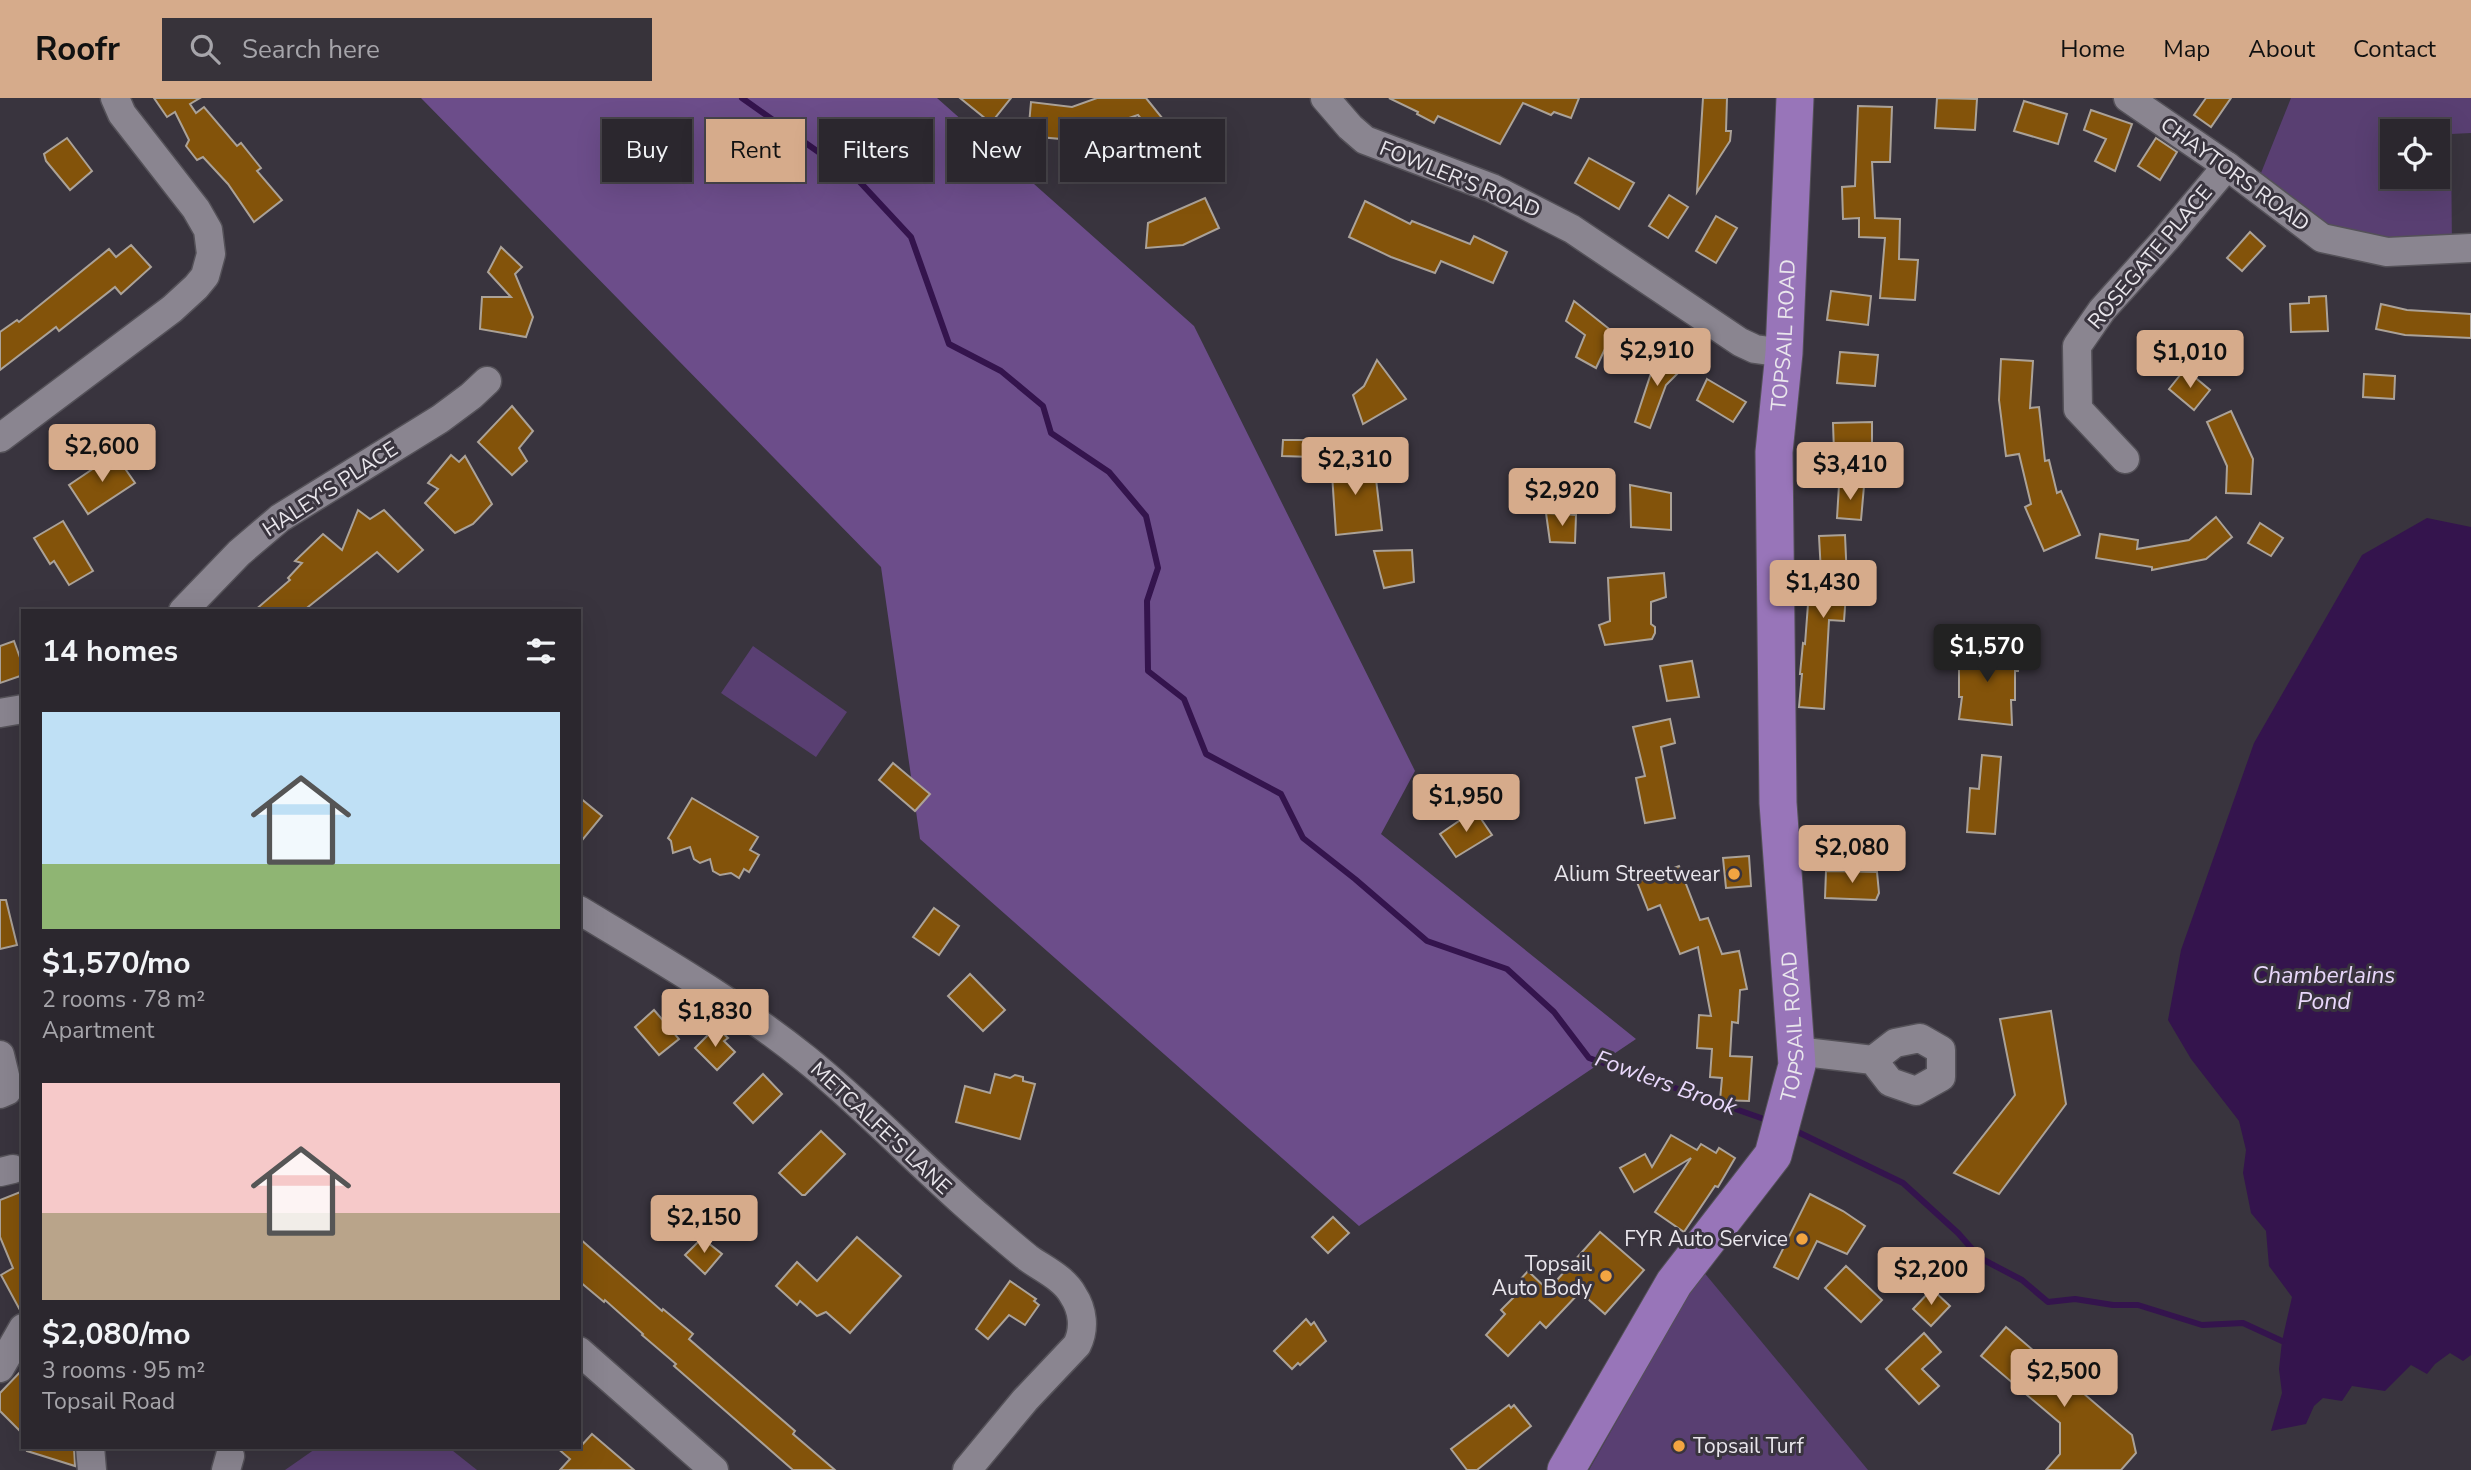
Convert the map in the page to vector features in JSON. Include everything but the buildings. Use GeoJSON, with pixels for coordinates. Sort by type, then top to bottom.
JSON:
{"type":"FeatureCollection","features":[{"type":"Feature","properties":{"kind":"main road","name":"TOPSAIL ROAD"},"geometry":{"type":"LineString","coordinates":[[1566,1470],[1674,1283],[1773,1155],[1797,1065],[1778,803],[1774,452],[1784,353],[1795,98]]}},
{"type":"Feature","properties":{"kind":"street"},"geometry":{"type":"LineString","coordinates":[[0,438],[172,309],[196,287],[209,265],[211,242],[203,220],[122,114],[115,98]]}},
{"type":"Feature","properties":{"kind":"street","name":"FOWLER'S ROAD"},"geometry":{"type":"LineString","coordinates":[[1325,98],[1365,140],[1467,178],[1545,214],[1572,229],[1740,342],[1755,349],[1784,353]]}},
{"type":"Feature","properties":{"kind":"street","name":"CHAYTORS ROAD"},"geometry":{"type":"LineString","coordinates":[[2127,98],[2227,166],[2322,238],[2386,252],[2471,248]]}},
{"type":"Feature","properties":{"kind":"street","name":"ROSEGATE PLACE"},"geometry":{"type":"LineString","coordinates":[[2125,458],[2078,409],[2077,346],[2102,310],[2227,166]]}},
{"type":"Feature","properties":{"kind":"street","name":"HALEY'S PLACE"},"geometry":{"type":"LineString","coordinates":[[185,609],[239,553],[280,518],[440,419],[487,381]]}},
{"type":"Feature","properties":{"kind":"street"},"geometry":{"type":"LineString","coordinates":[[0,713],[21,709]]}},
{"type":"Feature","properties":{"kind":"street","name":"METCALFE'S LANE"},"geometry":{"type":"LineString","coordinates":[[581,911],[723,998],[808,1061],[956,1196],[1026,1256],[1068,1287],[1077,1304],[1081,1337],[1070,1354],[1025,1400],[967,1470]]}},
{"type":"Feature","properties":{"kind":"street"},"geometry":{"type":"LineString","coordinates":[[1796,1051],[1873,1060]]}},
{"type":"Feature","properties":{"kind":"street"},"geometry":{"type":"LineString","coordinates":[[0,1055],[8,1088],[0,1094]]}},
{"type":"Feature","properties":{"kind":"street"},"geometry":{"type":"LineString","coordinates":[[0,1368],[21,1331]]}},
{"type":"Feature","properties":{"kind":"street"},"geometry":{"type":"LineString","coordinates":[[581,1353],[714,1470]]}},
{"type":"Feature","properties":{"kind":"street"},"geometry":{"type":"LineString","coordinates":[[90,1449],[92,1470]]}},
{"type":"Feature","properties":{"kind":"shaded area"},"geometry":{"type":"Polygon","coordinates":[[[421,98],[937,98],[961,119],[947,119],[947,182],[1032,182],[1194,326],[1415,771],[1381,834],[1636,1039],[1359,1226],[920,839],[881,567],[421,98]]]}},
{"type":"Feature","properties":{"kind":"shaded area"},"geometry":{"type":"Polygon","coordinates":[[[2291,98],[2471,98],[2471,133],[2451,134],[2452,250],[2322,238],[2255,188],[2291,98]]]}},
{"type":"Feature","properties":{"kind":"shaded area"},"geometry":{"type":"Polygon","coordinates":[[[753,646],[847,712],[816,757],[721,693],[753,646]]]}},
{"type":"Feature","properties":{"kind":"shaded area"},"geometry":{"type":"Polygon","coordinates":[[[1702,1270],[1868,1470],[1589,1470],[1702,1270]]]}},
{"type":"Feature","properties":{"kind":"shaded area"},"geometry":{"type":"Polygon","coordinates":[[[315,1449],[451,1449],[477,1470],[285,1470],[315,1449]]]}},
{"type":"Feature","properties":{"kind":"water","name":"Chamberlains Pond"},"geometry":{"type":"Polygon","coordinates":[[[2427,518],[2471,527],[2471,1355],[2463,1361],[2450,1353],[2427,1374],[2411,1365],[2385,1391],[2352,1386],[2342,1401],[2323,1398],[2314,1406],[2306,1424],[2271,1431],[2282,1393],[2279,1369],[2292,1297],[2269,1266],[2266,1231],[2251,1213],[2243,1173],[2246,1150],[2239,1121],[2191,1059],[2168,1020],[2181,950],[2254,743],[2362,555],[2427,518]]]}},
{"type":"Feature","properties":{"kind":"waterway","name":"Fowlers Brook"},"geometry":{"type":"LineString","coordinates":[[742,98],[858,180],[911,237],[949,344],[1001,371],[1043,406],[1051,433],[1109,472],[1146,516],[1158,568],[1147,601],[1148,671],[1184,699],[1206,754],[1281,794],[1303,838],[1427,941],[1507,969],[1554,1012],[1589,1058],[1764,1119]]}},
{"type":"Feature","properties":{"kind":"waterway","name":"Fowlers Brook"},"geometry":{"type":"LineString","coordinates":[[1800,1133],[1903,1183],[1958,1233],[1980,1258],[2022,1280],[2048,1302],[2075,1299],[2113,1305],[2138,1305],[2202,1325],[2243,1323],[2282,1341]]}},
{"type":"Feature","properties":{"kind":"place","name":"Alium Streetwear"},"geometry":{"type":"Point","coordinates":[1734,874]}},
{"type":"Feature","properties":{"kind":"place","name":"FYR Auto Service"},"geometry":{"type":"Point","coordinates":[1802,1239]}},
{"type":"Feature","properties":{"kind":"place","name":"Topsail Auto Body"},"geometry":{"type":"Point","coordinates":[1606,1276]}},
{"type":"Feature","properties":{"kind":"place","name":"Topsail Turf"},"geometry":{"type":"Point","coordinates":[1679,1446]}}]}
